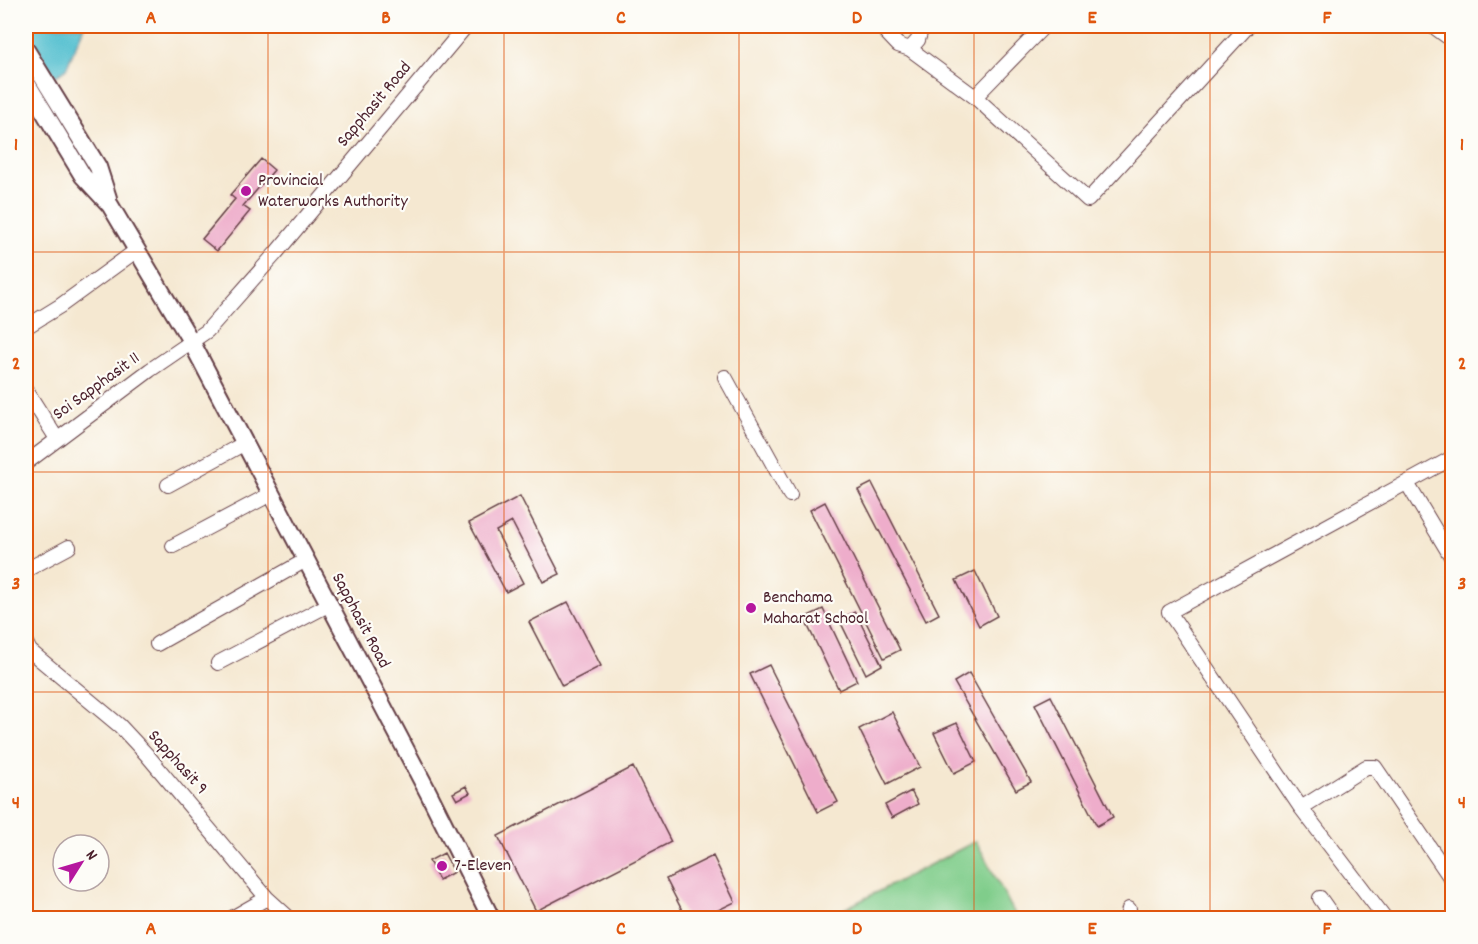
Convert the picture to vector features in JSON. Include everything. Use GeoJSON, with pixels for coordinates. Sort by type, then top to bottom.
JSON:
{"type":"FeatureCollection","features":[{"type":"Feature","properties":{"kind":"main road","name":"Sapphasit Road"},"geometry":{"type":"LineString","coordinates":[[26,50],[110,205],[192,343],[428,792],[491,918]]}},
{"type":"Feature","properties":{"kind":"main road","name":"Sapphasit Road"},"geometry":{"type":"LineString","coordinates":[[26,82],[91,171]]}},
{"type":"Feature","properties":{"kind":"street","name":"Sapphasit Road"},"geometry":{"type":"LineString","coordinates":[[192,343],[211,327],[276,253],[466,26]]}},
{"type":"Feature","properties":{"kind":"street"},"geometry":{"type":"LineString","coordinates":[[880,26],[898,45],[909,49],[975,98],[1088,200],[1248,26]]}},
{"type":"Feature","properties":{"kind":"street"},"geometry":{"type":"LineString","coordinates":[[909,49],[918,40],[922,26]]}},
{"type":"Feature","properties":{"kind":"street"},"geometry":{"type":"LineString","coordinates":[[975,98],[1044,26]]}},
{"type":"Feature","properties":{"kind":"street"},"geometry":{"type":"LineString","coordinates":[[1433,26],[1452,40]]}},
{"type":"Feature","properties":{"kind":"street"},"geometry":{"type":"LineString","coordinates":[[26,327],[60,306],[137,250]]}},
{"type":"Feature","properties":{"kind":"street","name":"Soi Sapphasit 11"},"geometry":{"type":"LineString","coordinates":[[26,464],[150,370],[192,343]]}},
{"type":"Feature","properties":{"kind":"street"},"geometry":{"type":"LineString","coordinates":[[725,377],[790,495]]}},
{"type":"Feature","properties":{"kind":"street"},"geometry":{"type":"LineString","coordinates":[[26,390],[57,439]]}},
{"type":"Feature","properties":{"kind":"street"},"geometry":{"type":"LineString","coordinates":[[168,485],[245,443]]}},
{"type":"Feature","properties":{"kind":"street"},"geometry":{"type":"LineString","coordinates":[[1385,918],[1301,808],[1169,612],[1452,458]]}},
{"type":"Feature","properties":{"kind":"street"},"geometry":{"type":"LineString","coordinates":[[1407,483],[1452,558]]}},
{"type":"Feature","properties":{"kind":"street"},"geometry":{"type":"LineString","coordinates":[[173,546],[272,494]]}},
{"type":"Feature","properties":{"kind":"street"},"geometry":{"type":"LineString","coordinates":[[26,570],[69,547]]}},
{"type":"Feature","properties":{"kind":"street"},"geometry":{"type":"LineString","coordinates":[[157,644],[306,560]]}},
{"type":"Feature","properties":{"kind":"street"},"geometry":{"type":"LineString","coordinates":[[218,663],[328,605]]}},
{"type":"Feature","properties":{"kind":"street","name":"Sapphasit 9"},"geometry":{"type":"LineString","coordinates":[[26,643],[30,651],[120,726],[267,898],[289,918]]}},
{"type":"Feature","properties":{"kind":"street"},"geometry":{"type":"LineString","coordinates":[[1301,808],[1366,767],[1375,767],[1452,880]]}},
{"type":"Feature","properties":{"kind":"street"},"geometry":{"type":"LineString","coordinates":[[232,918],[267,898]]}},
{"type":"Feature","properties":{"kind":"street"},"geometry":{"type":"LineString","coordinates":[[1320,898],[1334,918]]}},
{"type":"Feature","properties":{"kind":"green space"},"geometry":{"type":"Polygon","coordinates":[[[976,841],[1017,918],[827,918],[976,841]]]}},
{"type":"Feature","properties":{"kind":"water"},"geometry":{"type":"Polygon","coordinates":[[[26,26],[84,26],[66,69],[26,97],[26,26]]]}},
{"type":"Feature","properties":{"kind":"pier"},"geometry":{"type":"Polygon","coordinates":[[[26,30],[57,80],[26,101],[26,30]]]}},
{"type":"Feature","properties":{"kind":"building"},"geometry":{"type":"Polygon","coordinates":[[[261,159],[274,170],[243,206],[250,211],[217,251],[202,239],[235,199],[230,195],[261,159]]]}},
{"type":"Feature","properties":{"kind":"building"},"geometry":{"type":"Polygon","coordinates":[[[872,483],[939,614],[926,621],[858,490],[872,483]]]}},
{"type":"Feature","properties":{"kind":"building"},"geometry":{"type":"Polygon","coordinates":[[[520,496],[560,574],[543,582],[512,522],[496,531],[523,583],[506,592],[469,523],[520,496]]]}},
{"type":"Feature","properties":{"kind":"building"},"geometry":{"type":"Polygon","coordinates":[[[825,502],[900,650],[884,658],[810,510],[825,502]]]}},
{"type":"Feature","properties":{"kind":"building"},"geometry":{"type":"Polygon","coordinates":[[[975,571],[997,616],[979,626],[956,580],[975,571]]]}},
{"type":"Feature","properties":{"kind":"building"},"geometry":{"type":"Polygon","coordinates":[[[568,602],[601,666],[562,686],[529,622],[568,602]]]}},
{"type":"Feature","properties":{"kind":"building"},"geometry":{"type":"Polygon","coordinates":[[[823,609],[857,681],[839,690],[804,618],[823,609]]]}},
{"type":"Feature","properties":{"kind":"building"},"geometry":{"type":"Polygon","coordinates":[[[855,612],[882,665],[866,674],[839,619],[855,612]]]}},
{"type":"Feature","properties":{"kind":"building"},"geometry":{"type":"Polygon","coordinates":[[[769,665],[838,802],[818,812],[750,674],[769,665]]]}},
{"type":"Feature","properties":{"kind":"building"},"geometry":{"type":"Polygon","coordinates":[[[969,673],[1031,782],[1016,790],[954,682],[969,673]]]}},
{"type":"Feature","properties":{"kind":"building"},"geometry":{"type":"Polygon","coordinates":[[[1051,696],[1113,817],[1097,826],[1035,704],[1051,696]]]}},
{"type":"Feature","properties":{"kind":"building"},"geometry":{"type":"Polygon","coordinates":[[[892,712],[920,767],[887,784],[859,729],[892,712]]]}},
{"type":"Feature","properties":{"kind":"building"},"geometry":{"type":"Polygon","coordinates":[[[957,723],[976,762],[954,773],[934,733],[957,723]]]}},
{"type":"Feature","properties":{"kind":"building"},"geometry":{"type":"Polygon","coordinates":[[[633,767],[671,842],[536,911],[498,836],[633,767]]]}},
{"type":"Feature","properties":{"kind":"building"},"geometry":{"type":"Polygon","coordinates":[[[466,786],[470,793],[457,800],[453,793],[466,786]]]}},
{"type":"Feature","properties":{"kind":"building"},"geometry":{"type":"Polygon","coordinates":[[[911,791],[918,804],[892,818],[885,805],[911,791]]]}},
{"type":"Feature","properties":{"kind":"building"},"geometry":{"type":"Polygon","coordinates":[[[444,853],[454,872],[439,880],[429,861],[444,853]]]}},
{"type":"Feature","properties":{"kind":"building"},"geometry":{"type":"Polygon","coordinates":[[[713,856],[735,902],[702,918],[686,918],[666,879],[713,856]]]}},
{"type":"Feature","properties":{"kind":"place","name":"Provincial Waterworks Authority"},"geometry":{"type":"Point","coordinates":[246,191]}},
{"type":"Feature","properties":{"kind":"place","name":"Benchama Maharat School"},"geometry":{"type":"Point","coordinates":[751,608]}},
{"type":"Feature","properties":{"kind":"place","name":"7-Eleven"},"geometry":{"type":"Point","coordinates":[442,866]}}]}
